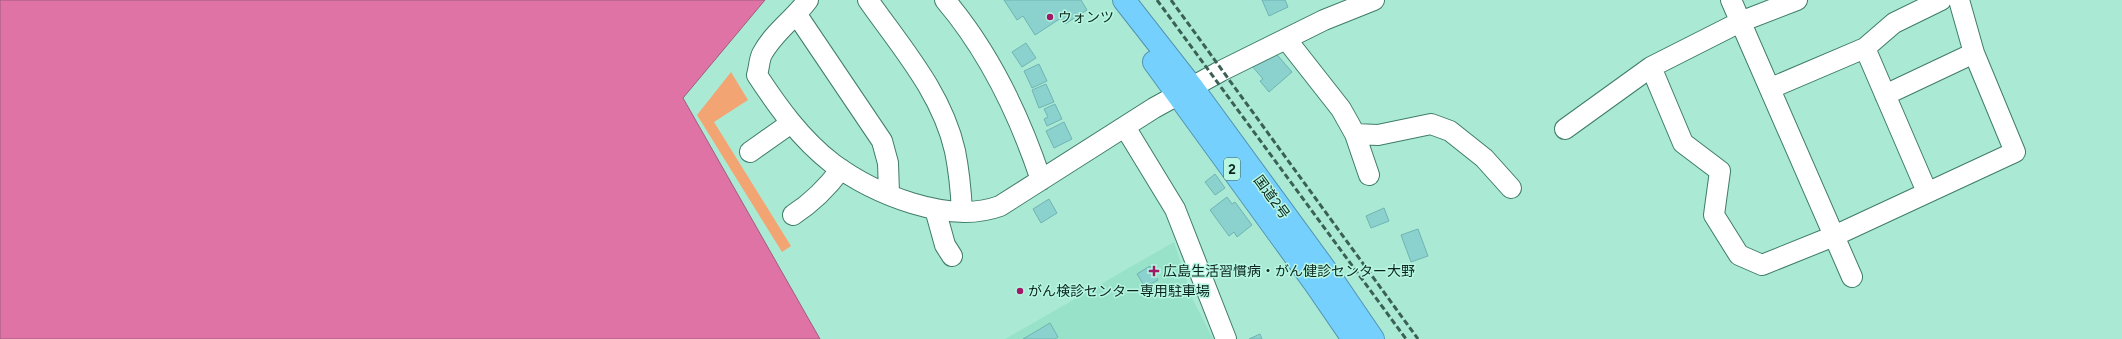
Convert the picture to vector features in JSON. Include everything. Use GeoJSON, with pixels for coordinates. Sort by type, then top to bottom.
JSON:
{"type":"FeatureCollection","features":[{"type":"Feature","properties":{"kind":"highway","name":"国道2号"},"geometry":{"type":"LineString","coordinates":[[1108,0],[1185,91],[1330,276],[1373,339]]}},
{"type":"Feature","properties":{"kind":"highway","name":"国道2号"},"geometry":{"type":"LineString","coordinates":[[1124,0],[1352,339]]}},
{"type":"Feature","properties":{"kind":"street"},"geometry":{"type":"LineString","coordinates":[[868,0],[915,65],[932,92],[945,120],[954,150],[968,212]]}},
{"type":"Feature","properties":{"kind":"street"},"geometry":{"type":"LineString","coordinates":[[945,0],[968,27],[1014,107],[1029,143],[1041,180]]}},
{"type":"Feature","properties":{"kind":"street"},"geometry":{"type":"LineString","coordinates":[[889,194],[888,163],[882,141],[802,8],[774,38],[761,55],[758,75],[791,123],[814,147],[841,169],[889,194],[934,209],[968,212],[1000,206],[1185,91],[1324,20],[1374,0]]}},
{"type":"Feature","properties":{"kind":"street"},"geometry":{"type":"LineString","coordinates":[[1731,0],[1771,88],[1852,277]]}},
{"type":"Feature","properties":{"kind":"street"},"geometry":{"type":"LineString","coordinates":[[1565,129],[1651,67],[1740,22],[1797,0]]}},
{"type":"Feature","properties":{"kind":"street"},"geometry":{"type":"LineString","coordinates":[[1771,88],[1865,48],[1894,23],[1941,0]]}},
{"type":"Feature","properties":{"kind":"street"},"geometry":{"type":"LineString","coordinates":[[1651,67],[1683,143],[1720,171],[1714,215],[1739,254],[1762,265],[1834,236],[2015,152],[1974,53],[1959,0]]}},
{"type":"Feature","properties":{"kind":"street"},"geometry":{"type":"LineString","coordinates":[[1286,39],[1341,109],[1355,134],[1369,174]]}},
{"type":"Feature","properties":{"kind":"street"},"geometry":{"type":"LineString","coordinates":[[1865,48],[1927,192]]}},
{"type":"Feature","properties":{"kind":"street"},"geometry":{"type":"LineString","coordinates":[[1885,95],[1974,53]]}},
{"type":"Feature","properties":{"kind":"street"},"geometry":{"type":"LineString","coordinates":[[750,152],[791,123]]}},
{"type":"Feature","properties":{"kind":"street"},"geometry":{"type":"LineString","coordinates":[[1355,134],[1378,135],[1431,124],[1450,131],[1473,149],[1484,158],[1511,188]]}},
{"type":"Feature","properties":{"kind":"street"},"geometry":{"type":"LineString","coordinates":[[1125,127],[1175,209],[1226,339]]}},
{"type":"Feature","properties":{"kind":"street"},"geometry":{"type":"LineString","coordinates":[[793,215],[812,202],[828,187],[841,169]]}},
{"type":"Feature","properties":{"kind":"street"},"geometry":{"type":"LineString","coordinates":[[934,209],[945,245],[952,256]]}},
{"type":"Feature","properties":{"kind":"shaded area"},"geometry":{"type":"Polygon","coordinates":[[[0,0],[765,0],[683,98],[820,339],[0,339],[0,0]]]}},
{"type":"Feature","properties":{"kind":"shaded area"},"geometry":{"type":"Polygon","coordinates":[[[731,72],[748,100],[714,122],[791,246],[782,252],[697,115],[731,72]]]}},
{"type":"Feature","properties":{"kind":"shaded area","name":"広島生活習慣病・がん健診センター大野"},"geometry":{"type":"Polygon","coordinates":[[[1174,242],[1193,300],[1213,339],[1005,339],[1174,242]]]}},
{"type":"Feature","properties":{"kind":"building","name":"ウォンツ"},"geometry":{"type":"Polygon","coordinates":[[[1004,0],[1081,0],[1087,10],[1065,24],[1061,18],[1035,35],[1023,16],[1017,20],[1004,0]]]}},
{"type":"Feature","properties":{"kind":"building"},"geometry":{"type":"Polygon","coordinates":[[[1262,0],[1285,0],[1288,7],[1269,16],[1262,0]]]}},
{"type":"Feature","properties":{"kind":"building"},"geometry":{"type":"Polygon","coordinates":[[[1026,43],[1036,58],[1022,67],[1012,52],[1026,43]]]}},
{"type":"Feature","properties":{"kind":"building"},"geometry":{"type":"Polygon","coordinates":[[[1272,49],[1292,72],[1269,92],[1260,81],[1263,79],[1252,66],[1272,49]]]}},
{"type":"Feature","properties":{"kind":"building"},"geometry":{"type":"Polygon","coordinates":[[[1039,64],[1047,81],[1032,88],[1024,71],[1039,64]]]}},
{"type":"Feature","properties":{"kind":"building"},"geometry":{"type":"Polygon","coordinates":[[[1046,84],[1054,102],[1039,108],[1032,90],[1046,84]]]}},
{"type":"Feature","properties":{"kind":"building"},"geometry":{"type":"Polygon","coordinates":[[[1055,104],[1062,119],[1047,126],[1044,119],[1048,117],[1044,109],[1055,104]]]}},
{"type":"Feature","properties":{"kind":"building"},"geometry":{"type":"Polygon","coordinates":[[[1064,122],[1072,139],[1054,148],[1046,131],[1064,122]]]}},
{"type":"Feature","properties":{"kind":"building"},"geometry":{"type":"Polygon","coordinates":[[[1215,174],[1225,188],[1215,195],[1205,182],[1215,174]]]}},
{"type":"Feature","properties":{"kind":"building"},"geometry":{"type":"Polygon","coordinates":[[[1227,197],[1232,204],[1235,202],[1252,225],[1237,237],[1234,232],[1229,236],[1210,210],[1227,197]]]}},
{"type":"Feature","properties":{"kind":"building"},"geometry":{"type":"Polygon","coordinates":[[[1049,199],[1057,213],[1041,223],[1033,209],[1049,199]]]}},
{"type":"Feature","properties":{"kind":"building"},"geometry":{"type":"Polygon","coordinates":[[[1384,208],[1389,221],[1371,228],[1366,216],[1384,208]]]}},
{"type":"Feature","properties":{"kind":"building"},"geometry":{"type":"Polygon","coordinates":[[[1418,229],[1428,256],[1411,262],[1401,235],[1418,229]]]}},
{"type":"Feature","properties":{"kind":"building"},"geometry":{"type":"Polygon","coordinates":[[[1150,266],[1158,280],[1145,287],[1137,274],[1150,266]]]}},
{"type":"Feature","properties":{"kind":"building"},"geometry":{"type":"Polygon","coordinates":[[[1050,323],[1058,337],[1055,339],[1023,339],[1050,323]]]}},
{"type":"Feature","properties":{"kind":"building"},"geometry":{"type":"Polygon","coordinates":[[[1260,334],[1262,339],[1249,339],[1260,334]]]}},
{"type":"Feature","properties":{"kind":"railway"},"geometry":{"type":"LineString","coordinates":[[1157,0],[1406,339]]}},
{"type":"Feature","properties":{"kind":"railway"},"geometry":{"type":"LineString","coordinates":[[1171,0],[1418,339]]}},
{"type":"Feature","properties":{"kind":"place","name":"ウォンツ"},"geometry":{"type":"Point","coordinates":[1050,17]}},
{"type":"Feature","properties":{"kind":"place","name":"広島生活習慣病・がん健診センター大野"},"geometry":{"type":"Point","coordinates":[1154,271]}},
{"type":"Feature","properties":{"kind":"place","name":"がん検診センター専用駐車場"},"geometry":{"type":"Point","coordinates":[1020,291]}}]}
